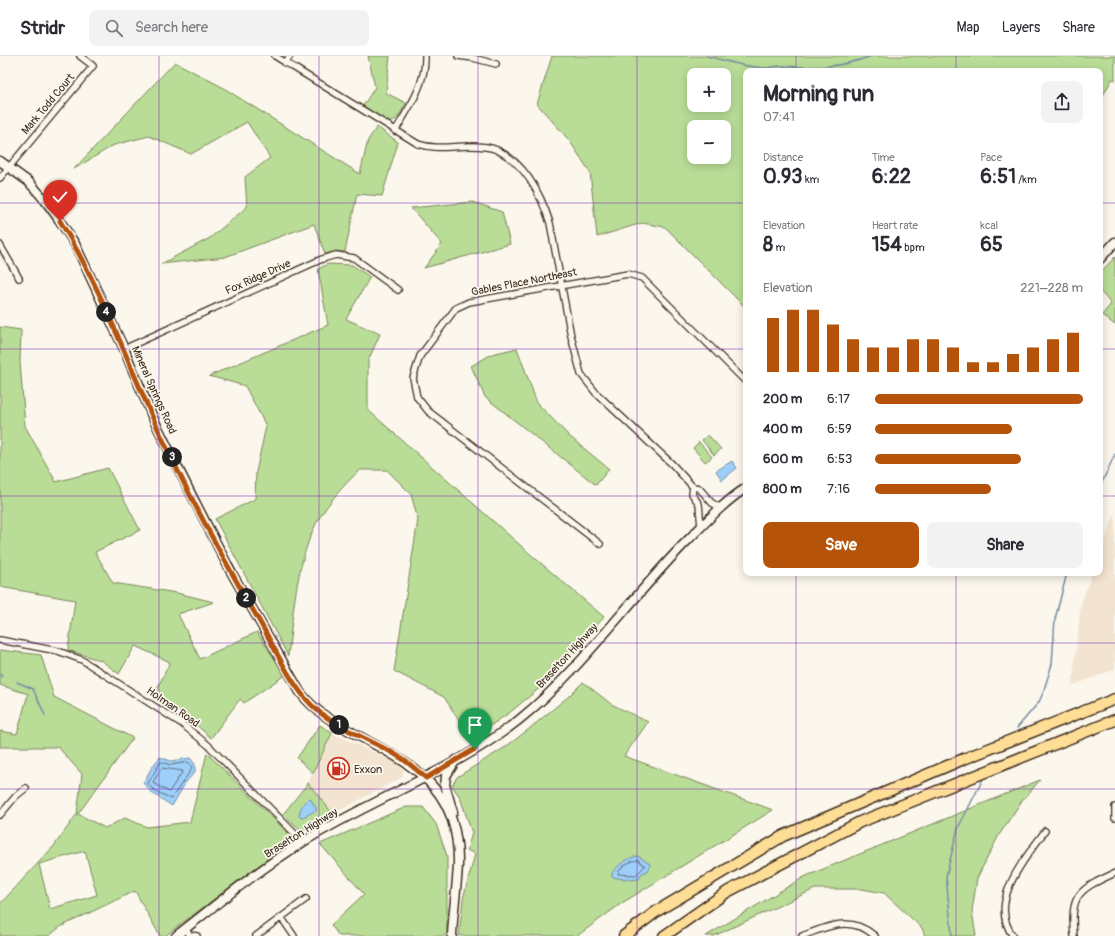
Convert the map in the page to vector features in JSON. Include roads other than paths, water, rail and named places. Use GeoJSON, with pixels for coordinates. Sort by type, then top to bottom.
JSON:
{"type":"FeatureCollection","features":[{"type":"Feature","properties":{"kind":"highway"},"geometry":{"type":"LineString","coordinates":[[624,936],[657,911],[783,836],[966,758],[1115,699]]}},
{"type":"Feature","properties":{"kind":"highway"},"geometry":{"type":"LineString","coordinates":[[664,936],[727,892],[860,822],[1115,720]]}},
{"type":"Feature","properties":{"kind":"street","name":"Mark Todd Court"},"geometry":{"type":"LineString","coordinates":[[9,168],[93,66],[80,56]]}},
{"type":"Feature","properties":{"kind":"street"},"geometry":{"type":"LineString","coordinates":[[275,56],[395,132],[427,147],[486,147],[497,150],[508,157],[523,171],[535,188],[544,206],[554,241],[571,336],[581,374],[596,394],[672,464],[693,487],[699,488],[712,503],[720,508]]}},
{"type":"Feature","properties":{"kind":"street"},"geometry":{"type":"LineString","coordinates":[[285,63],[290,56]]}},
{"type":"Feature","properties":{"kind":"street"},"geometry":{"type":"LineString","coordinates":[[395,132],[414,98],[422,79],[425,56]]}},
{"type":"Feature","properties":{"kind":"street"},"geometry":{"type":"LineString","coordinates":[[458,56],[496,64]]}},
{"type":"Feature","properties":{"kind":"street","name":"Mineral Springs Road"},"geometry":{"type":"LineString","coordinates":[[0,161],[29,182],[60,221],[76,246],[124,349],[153,418],[230,570],[297,687],[306,700],[328,719],[401,758],[426,778],[440,793],[453,822]]}},
{"type":"Feature","properties":{"kind":"street"},"geometry":{"type":"LineString","coordinates":[[0,178],[9,168]]}},
{"type":"Feature","properties":{"kind":"street"},"geometry":{"type":"LineString","coordinates":[[1103,256],[1115,242]]}},
{"type":"Feature","properties":{"kind":"street"},"geometry":{"type":"LineString","coordinates":[[0,245],[18,278]]}},
{"type":"Feature","properties":{"kind":"street","name":"Fox Ridge Drive"},"geometry":{"type":"LineString","coordinates":[[124,349],[322,259],[336,256],[354,258],[398,290]]}},
{"type":"Feature","properties":{"kind":"street","name":"Gables Place Northeast"},"geometry":{"type":"LineString","coordinates":[[600,544],[428,411],[417,397],[413,378],[420,356],[456,308],[469,302],[628,274],[642,278],[743,379]]}},
{"type":"Feature","properties":{"kind":"street"},"geometry":{"type":"LineString","coordinates":[[693,487],[692,494],[699,504],[701,527]]}},
{"type":"Feature","properties":{"kind":"street","name":"Braselton Highway"},"geometry":{"type":"LineString","coordinates":[[176,936],[189,933],[247,881],[303,842],[349,816],[426,778],[520,719],[558,685],[666,562],[720,508],[743,490]]}},
{"type":"Feature","properties":{"kind":"street","name":"Holman Road"},"geometry":{"type":"LineString","coordinates":[[0,640],[58,651],[82,660],[182,724],[208,745],[303,842]]}},
{"type":"Feature","properties":{"kind":"street"},"geometry":{"type":"LineString","coordinates":[[452,936],[458,863],[453,822],[454,813],[445,785],[446,776],[456,760]]}},
{"type":"Feature","properties":{"kind":"street"},"geometry":{"type":"LineString","coordinates":[[0,815],[16,796],[26,788]]}},
{"type":"Feature","properties":{"kind":"street"},"geometry":{"type":"LineString","coordinates":[[1115,807],[1115,818]]}},
{"type":"Feature","properties":{"kind":"street"},"geometry":{"type":"LineString","coordinates":[[1013,936],[1006,928],[1003,914],[1004,901],[1018,868],[1045,831]]}},
{"type":"Feature","properties":{"kind":"street"},"geometry":{"type":"LineString","coordinates":[[1074,936],[1072,915],[1077,897],[1088,885],[1115,873]]}},
{"type":"Feature","properties":{"kind":"street"},"geometry":{"type":"LineString","coordinates":[[256,936],[306,899]]}},
{"type":"Feature","properties":{"kind":"street"},"geometry":{"type":"LineString","coordinates":[[281,917],[294,936]]}},
{"type":"Feature","properties":{"kind":"street"},"geometry":{"type":"LineString","coordinates":[[802,936],[836,924],[845,923],[870,931],[875,936]]}},
{"type":"Feature","properties":{"kind":"street"},"geometry":{"type":"LineString","coordinates":[[189,933],[197,936]]}},
{"type":"Feature","properties":{"kind":"water"},"geometry":{"type":"Polygon","coordinates":[[[732,461],[737,468],[722,480],[716,471],[732,461]]]}},
{"type":"Feature","properties":{"kind":"water"},"geometry":{"type":"Polygon","coordinates":[[[160,757],[171,761],[190,758],[195,764],[195,772],[186,782],[172,806],[152,793],[143,783],[152,767],[160,757]]]}},
{"type":"Feature","properties":{"kind":"water"},"geometry":{"type":"Polygon","coordinates":[[[310,798],[317,810],[301,818],[299,816],[301,808],[305,801],[310,798]]]}},
{"type":"Feature","properties":{"kind":"water"},"geometry":{"type":"Polygon","coordinates":[[[638,856],[650,864],[649,870],[641,874],[639,879],[632,880],[628,878],[624,879],[612,877],[612,873],[620,864],[630,858],[638,856]]]}},
{"type":"Feature","properties":{"kind":"waterway"},"geometry":{"type":"LineString","coordinates":[[707,56],[742,65],[764,68],[782,66],[806,67],[838,65],[872,56]]}},
{"type":"Feature","properties":{"kind":"waterway"},"geometry":{"type":"LineString","coordinates":[[1103,480],[1115,454]]}},
{"type":"Feature","properties":{"kind":"waterway"},"geometry":{"type":"LineString","coordinates":[[1017,728],[1039,702],[1043,693],[1052,664],[1055,619],[1066,576]]}},
{"type":"Feature","properties":{"kind":"waterway"},"geometry":{"type":"LineString","coordinates":[[17,682],[33,689],[45,715]]}},
{"type":"Feature","properties":{"kind":"waterway"},"geometry":{"type":"LineString","coordinates":[[952,936],[946,876],[958,828],[983,779]]}},
{"type":"Feature","properties":{"kind":"place","name":"Exxon"},"geometry":{"type":"Point","coordinates":[339,769]}}]}
